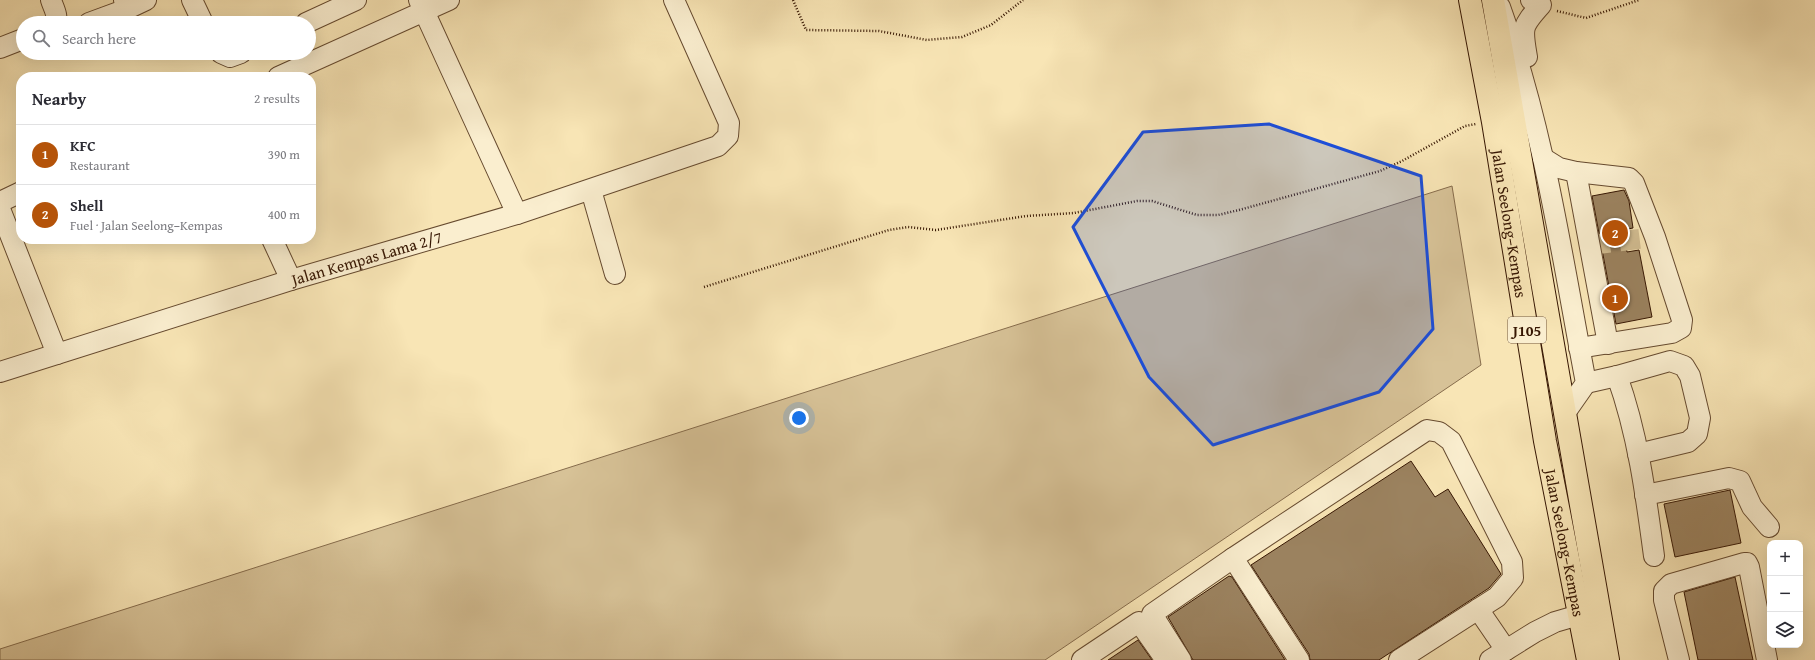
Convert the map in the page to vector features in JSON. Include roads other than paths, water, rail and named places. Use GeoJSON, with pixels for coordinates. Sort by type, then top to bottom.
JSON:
{"type":"FeatureCollection","features":[{"type":"Feature","properties":{"kind":"main road","name":"Jalan Seelong–Kempas"},"geometry":{"type":"LineString","coordinates":[[1470,0],[1493,122],[1545,441],[1588,660]]}},
{"type":"Feature","properties":{"kind":"main road","name":"Jalan Seelong–Kempas"},"geometry":{"type":"LineString","coordinates":[[1493,0],[1608,660]]}},
{"type":"Feature","properties":{"kind":"street"},"geometry":{"type":"LineString","coordinates":[[51,0],[56,16]]}},
{"type":"Feature","properties":{"kind":"street"},"geometry":{"type":"LineString","coordinates":[[102,16],[125,4],[146,0]]}},
{"type":"Feature","properties":{"kind":"street"},"geometry":{"type":"LineString","coordinates":[[192,0],[200,16]]}},
{"type":"Feature","properties":{"kind":"street"},"geometry":{"type":"LineString","coordinates":[[316,18],[356,0]]}},
{"type":"Feature","properties":{"kind":"street"},"geometry":{"type":"LineString","coordinates":[[316,58],[421,6],[449,0]]}},
{"type":"Feature","properties":{"kind":"street","name":"Jalan Kempas Lama 2/7"},"geometry":{"type":"LineString","coordinates":[[0,372],[291,280],[517,214],[706,152],[718,146],[728,136],[729,123],[674,0]]}},
{"type":"Feature","properties":{"kind":"street"},"geometry":{"type":"LineString","coordinates":[[1498,0],[1514,44],[1543,158],[1586,383]]}},
{"type":"Feature","properties":{"kind":"street"},"geometry":{"type":"LineString","coordinates":[[1536,2],[1524,26],[1524,34],[1538,114],[1543,158]]}},
{"type":"Feature","properties":{"kind":"street"},"geometry":{"type":"LineString","coordinates":[[421,6],[517,214]]}},
{"type":"Feature","properties":{"kind":"street"},"geometry":{"type":"LineString","coordinates":[[0,48],[16,41]]}},
{"type":"Feature","properties":{"kind":"street"},"geometry":{"type":"LineString","coordinates":[[288,72],[312,60]]}},
{"type":"Feature","properties":{"kind":"street"},"geometry":{"type":"LineString","coordinates":[[1543,158],[1560,168],[1576,172],[1629,178],[1634,183],[1655,238],[1682,320],[1681,328],[1672,333],[1579,348]]}},
{"type":"Feature","properties":{"kind":"street"},"geometry":{"type":"LineString","coordinates":[[1576,172],[1608,344]]}},
{"type":"Feature","properties":{"kind":"street"},"geometry":{"type":"LineString","coordinates":[[591,190],[615,274]]}},
{"type":"Feature","properties":{"kind":"street"},"geometry":{"type":"LineString","coordinates":[[0,202],[16,194]]}},
{"type":"Feature","properties":{"kind":"street"},"geometry":{"type":"LineString","coordinates":[[0,209],[57,354]]}},
{"type":"Feature","properties":{"kind":"street"},"geometry":{"type":"LineString","coordinates":[[274,244],[291,280]]}},
{"type":"Feature","properties":{"kind":"street"},"geometry":{"type":"LineString","coordinates":[[1565,413],[1586,383],[1670,361],[1684,366],[1690,376],[1700,418],[1697,434],[1688,442],[1638,454]]}},
{"type":"Feature","properties":{"kind":"street"},"geometry":{"type":"LineString","coordinates":[[1617,376],[1625,398],[1638,454],[1654,556]]}},
{"type":"Feature","properties":{"kind":"street"},"geometry":{"type":"LineString","coordinates":[[1082,660],[1427,430],[1439,432],[1451,441],[1512,562],[1513,578],[1497,597],[1399,660]]}},
{"type":"Feature","properties":{"kind":"street"},"geometry":{"type":"LineString","coordinates":[[1645,495],[1729,478],[1740,481],[1752,507],[1769,527]]}},
{"type":"Feature","properties":{"kind":"street"},"geometry":{"type":"LineString","coordinates":[[1233,558],[1299,660]]}},
{"type":"Feature","properties":{"kind":"street"},"geometry":{"type":"LineString","coordinates":[[1679,660],[1664,600],[1664,591],[1671,584],[1744,562],[1750,567],[1767,660]]}},
{"type":"Feature","properties":{"kind":"street"},"geometry":{"type":"LineString","coordinates":[[1478,609],[1498,655],[1535,632],[1555,622],[1579,615]]}},
{"type":"Feature","properties":{"kind":"street"},"geometry":{"type":"LineString","coordinates":[[1145,618],[1165,660]]}},
{"type":"Feature","properties":{"kind":"street"},"geometry":{"type":"LineString","coordinates":[[1145,618],[1181,660]]}},
{"type":"Feature","properties":{"kind":"tunnel"},"geometry":{"type":"LineString","coordinates":[[1590,245],[1655,237]]}},
{"type":"Feature","properties":{"kind":"place","name":"Shell"},"geometry":{"type":"Point","coordinates":[1615,233]}},
{"type":"Feature","properties":{"kind":"place","name":"KFC"},"geometry":{"type":"Point","coordinates":[1615,298]}}]}
